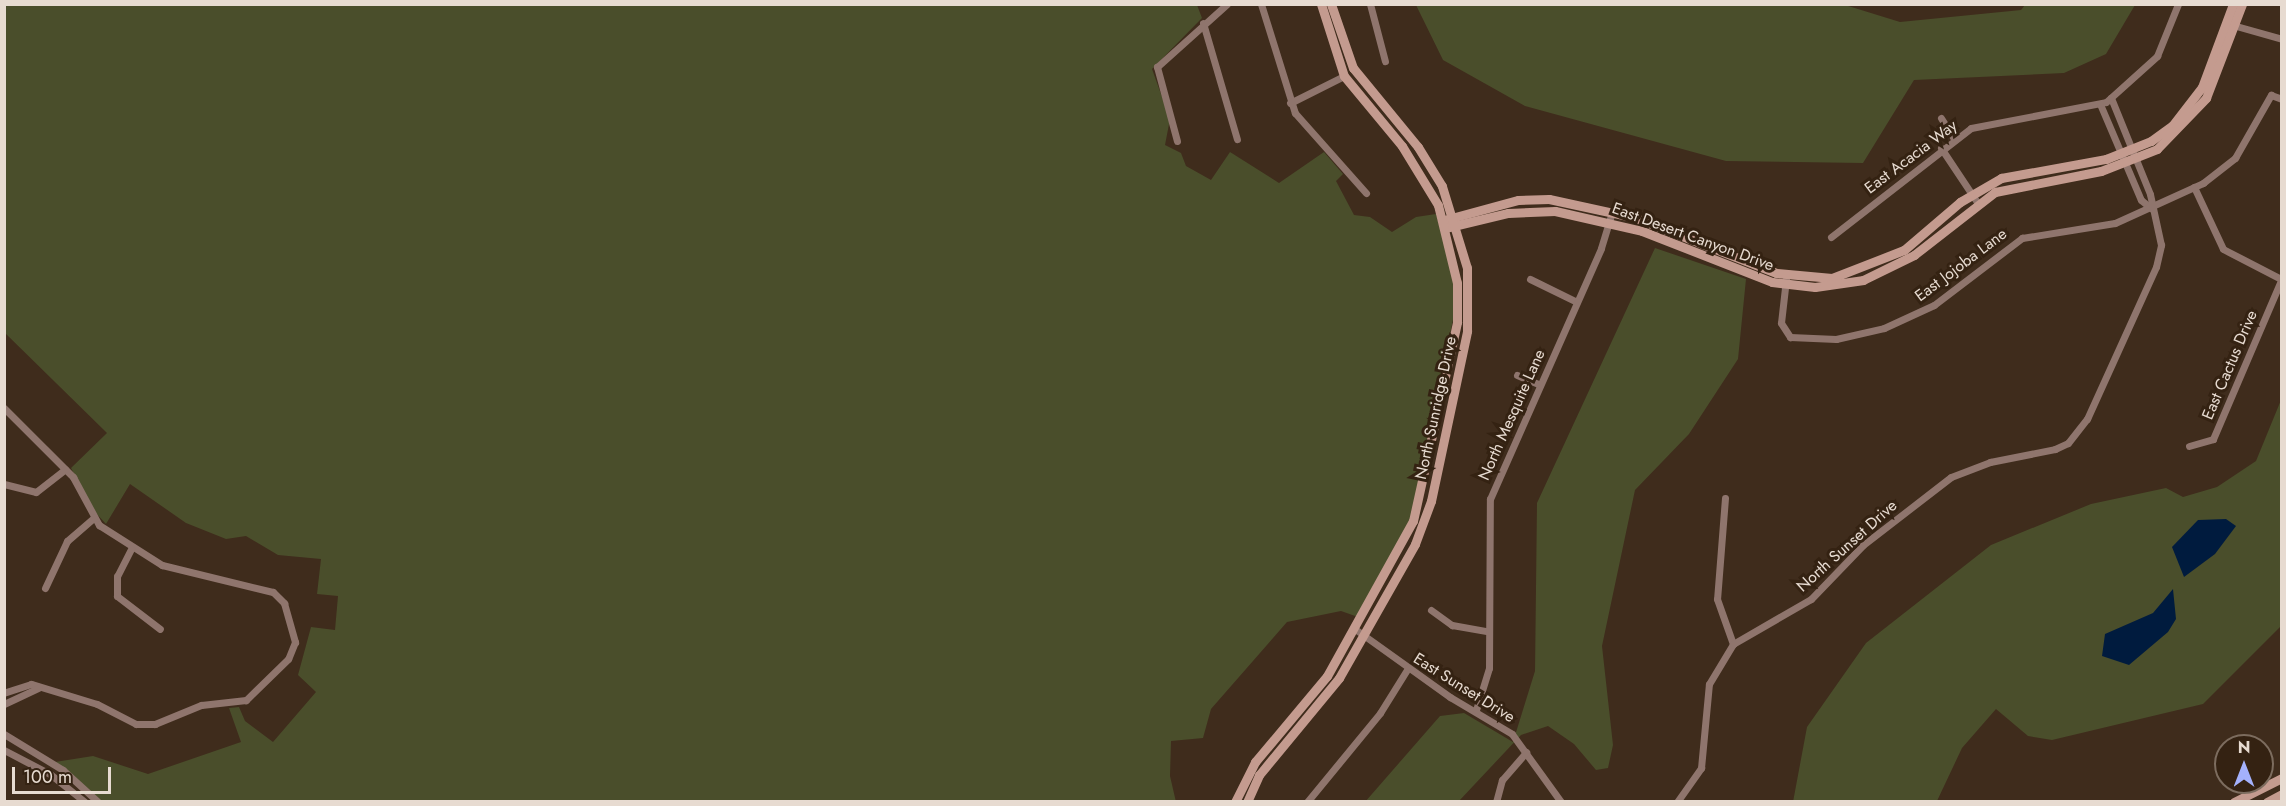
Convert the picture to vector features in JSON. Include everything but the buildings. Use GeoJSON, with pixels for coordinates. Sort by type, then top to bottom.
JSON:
{"type":"FeatureCollection","features":[{"type":"Feature","properties":{"kind":"street"},"geometry":{"type":"LineString","coordinates":[[1177,141],[1157,67],[1203,23],[1227,4]]}},
{"type":"Feature","properties":{"kind":"street"},"geometry":{"type":"LineString","coordinates":[[1261,4],[1290,103],[1366,193]]}},
{"type":"Feature","properties":{"kind":"street","name":"North Sunridge Drive"},"geometry":{"type":"LineString","coordinates":[[1235,801],[1255,762],[1320,686],[1355,629],[1419,503],[1457,322],[1457,283],[1449,223],[1427,181],[1344,76],[1321,4]]}},
{"type":"Feature","properties":{"kind":"street","name":"North Sunridge Drive"},"geometry":{"type":"LineString","coordinates":[[1247,801],[1259,775],[1339,678],[1415,544],[1431,501],[1469,310],[1467,268],[1449,223],[1431,165],[1353,68],[1331,4]]}},
{"type":"Feature","properties":{"kind":"street"},"geometry":{"type":"LineString","coordinates":[[1370,4],[1385,61]]}},
{"type":"Feature","properties":{"kind":"street","name":"East Acacia Way"},"geometry":{"type":"LineString","coordinates":[[1831,237],[1941,147],[1954,139],[2004,118],[2100,104],[2111,98],[2157,56],[2178,4]]}},
{"type":"Feature","properties":{"kind":"street","name":"East Desert Canyon Drive"},"geometry":{"type":"LineString","coordinates":[[1449,223],[1531,198],[1611,216],[1786,279],[1831,286],[1879,274],[1914,255],[1975,198],[2019,183],[2157,149],[2195,114],[2218,77],[2231,25],[2233,4]]}},
{"type":"Feature","properties":{"kind":"street","name":"East Desert Canyon Drive"},"geometry":{"type":"LineString","coordinates":[[2231,25],[2242,4]]}},
{"type":"Feature","properties":{"kind":"street"},"geometry":{"type":"LineString","coordinates":[[1203,23],[1237,139]]}},
{"type":"Feature","properties":{"kind":"street"},"geometry":{"type":"LineString","coordinates":[[2231,25],[2282,39]]}},
{"type":"Feature","properties":{"kind":"street"},"geometry":{"type":"LineString","coordinates":[[1290,103],[1344,76]]}},
{"type":"Feature","properties":{"kind":"street","name":"East Jojoba Lane"},"geometry":{"type":"LineString","coordinates":[[1786,279],[1781,323],[1787,335],[1853,336],[1934,305],[2022,238],[2115,223],[2194,187],[2235,158],[2271,95],[2282,99]]}},
{"type":"Feature","properties":{"kind":"street","name":"North Sunset Drive"},"geometry":{"type":"LineString","coordinates":[[2111,98],[2129,157]]}},
{"type":"Feature","properties":{"kind":"street","name":"North Sunset Drive"},"geometry":{"type":"LineString","coordinates":[[1677,801],[1686,798],[1705,756],[1709,684],[1733,644],[1811,599],[1871,538],[1951,477],[1990,462],[2055,449],[2079,432],[2156,267],[2161,238],[2129,157],[2100,104]]}},
{"type":"Feature","properties":{"kind":"street"},"geometry":{"type":"LineString","coordinates":[[1941,118],[1954,139]]}},
{"type":"Feature","properties":{"kind":"street"},"geometry":{"type":"LineString","coordinates":[[1941,147],[1975,198]]}},
{"type":"Feature","properties":{"kind":"street"},"geometry":{"type":"LineString","coordinates":[[2194,187],[2223,249],[2281,278]]}},
{"type":"Feature","properties":{"kind":"street","name":"North Mesquite Lane"},"geometry":{"type":"LineString","coordinates":[[1476,710],[1489,668],[1486,631],[1490,499],[1577,302],[1611,216]]}},
{"type":"Feature","properties":{"kind":"street","name":"East Cactus Drive"},"geometry":{"type":"LineString","coordinates":[[2189,446],[2213,439],[2281,278]]}},
{"type":"Feature","properties":{"kind":"street"},"geometry":{"type":"LineString","coordinates":[[1530,279],[1577,302]]}},
{"type":"Feature","properties":{"kind":"street"},"geometry":{"type":"LineString","coordinates":[[1517,375],[1540,384]]}},
{"type":"Feature","properties":{"kind":"street"},"geometry":{"type":"LineString","coordinates":[[4,408],[65,469],[93,518],[131,549],[186,572],[273,592],[284,603],[295,634],[288,659],[246,700],[201,705],[155,724],[136,724],[97,704],[38,688],[13,687],[4,693]]}},
{"type":"Feature","properties":{"kind":"street"},"geometry":{"type":"LineString","coordinates":[[4,484],[36,492],[65,469]]}},
{"type":"Feature","properties":{"kind":"street"},"geometry":{"type":"LineString","coordinates":[[1725,498],[1717,599],[1733,644]]}},
{"type":"Feature","properties":{"kind":"street"},"geometry":{"type":"LineString","coordinates":[[45,588],[67,541],[93,518]]}},
{"type":"Feature","properties":{"kind":"street"},"geometry":{"type":"LineString","coordinates":[[131,549],[117,576],[117,596],[160,629]]}},
{"type":"Feature","properties":{"kind":"street"},"geometry":{"type":"LineString","coordinates":[[1431,610],[1452,625],[1486,631]]}},
{"type":"Feature","properties":{"kind":"street","name":"East Sunset Drive"},"geometry":{"type":"LineString","coordinates":[[1355,629],[1408,668],[1512,734],[1526,752]]}},
{"type":"Feature","properties":{"kind":"street"},"geometry":{"type":"LineString","coordinates":[[1307,801],[1380,713],[1408,668]]}},
{"type":"Feature","properties":{"kind":"street"},"geometry":{"type":"LineString","coordinates":[[13,687],[20,699]]}},
{"type":"Feature","properties":{"kind":"street"},"geometry":{"type":"LineString","coordinates":[[4,704],[20,699],[38,688]]}},
{"type":"Feature","properties":{"kind":"street"},"geometry":{"type":"LineString","coordinates":[[4,734],[63,770],[98,801]]}},
{"type":"Feature","properties":{"kind":"street"},"geometry":{"type":"LineString","coordinates":[[4,750],[50,774],[85,801]]}},
{"type":"Feature","properties":{"kind":"street"},"geometry":{"type":"LineString","coordinates":[[1496,801],[1502,780],[1526,752],[1561,801]]}},
{"type":"Feature","properties":{"kind":"street"},"geometry":{"type":"LineString","coordinates":[[2234,801],[2282,778]]}},
{"type":"Feature","properties":{"kind":"street"},"geometry":{"type":"LineString","coordinates":[[2267,801],[2282,794]]}},
{"type":"Feature","properties":{"kind":"green space"},"geometry":{"type":"Polygon","coordinates":[[[5,4],[1197,5],[1202,18],[1152,69],[1170,119],[1165,145],[1181,153],[1186,166],[1211,180],[1230,152],[1279,183],[1324,152],[1343,174],[1336,181],[1354,215],[1370,217],[1392,232],[1416,217],[1436,214],[1453,275],[1455,310],[1411,522],[1358,617],[1341,611],[1287,622],[1211,709],[1203,738],[1171,741],[1170,776],[1176,802],[102,801],[55,762],[93,756],[148,774],[241,742],[229,708],[239,707],[245,721],[273,742],[316,692],[298,675],[311,627],[335,630],[338,596],[317,594],[321,559],[278,555],[246,536],[226,539],[186,523],[130,484],[106,524],[94,511],[71,468],[107,433],[5,333],[5,4]]]}},
{"type":"Feature","properties":{"kind":"green space"},"geometry":{"type":"Polygon","coordinates":[[[1416,5],[1845,5],[1900,22],[2021,10],[2025,5],[2135,5],[2106,54],[2064,73],[1914,80],[1863,163],[1726,161],[1525,106],[1443,60],[1416,5]]]}},
{"type":"Feature","properties":{"kind":"green space"},"geometry":{"type":"Polygon","coordinates":[[[1655,248],[1746,279],[1738,359],[1689,434],[1635,490],[1602,646],[1613,745],[1608,768],[1596,770],[1574,744],[1548,726],[1521,735],[1459,801],[1365,802],[1440,716],[1464,713],[1513,742],[1535,671],[1537,503],[1655,248]]]}},
{"type":"Feature","properties":{"kind":"green space"},"geometry":{"type":"Polygon","coordinates":[[[2281,400],[2281,626],[2203,704],[2052,740],[2028,736],[1996,709],[1962,748],[1937,801],[1793,802],[1807,727],[1866,643],[1991,545],[2091,504],[2166,488],[2183,497],[2217,487],[2256,461],[2281,400]]]}},
{"type":"Feature","properties":{"kind":"water"},"geometry":{"type":"Polygon","coordinates":[[[2226,519],[2236,526],[2215,554],[2184,577],[2172,547],[2198,520],[2226,519]]]}},
{"type":"Feature","properties":{"kind":"water"},"geometry":{"type":"Polygon","coordinates":[[[2173,589],[2176,619],[2168,632],[2129,665],[2102,656],[2105,634],[2153,613],[2173,589]]]}}]}
